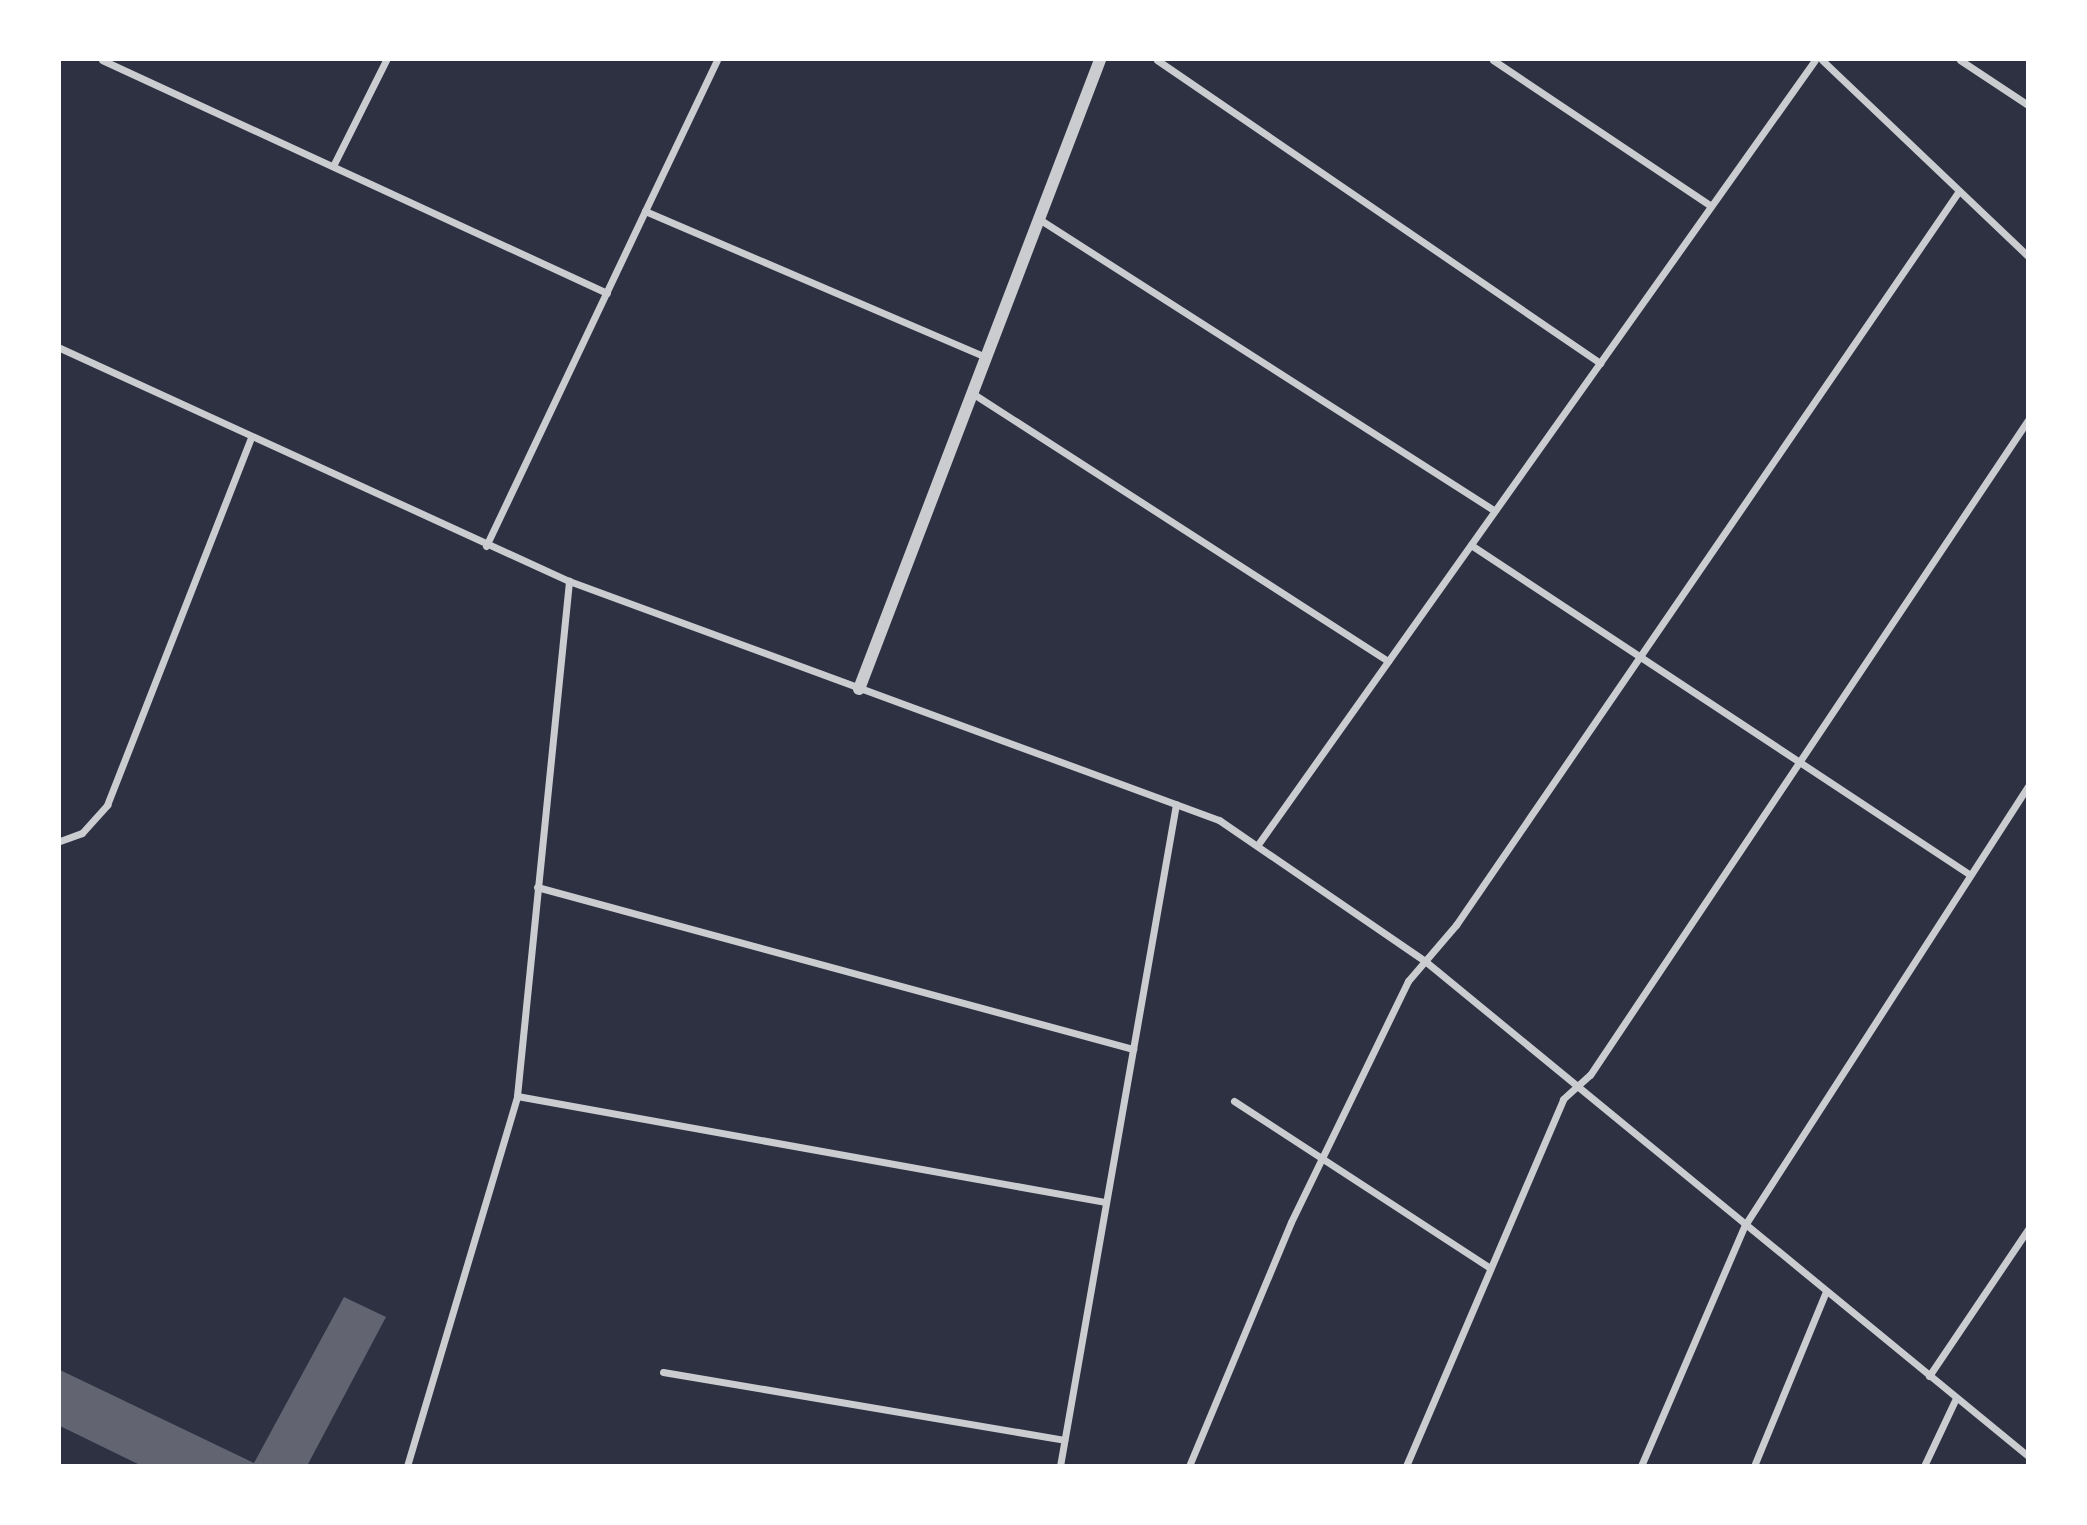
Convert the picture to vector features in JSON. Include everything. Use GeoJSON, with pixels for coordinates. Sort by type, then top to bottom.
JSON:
{"type":"FeatureCollection","features":[{"type":"Feature","properties":{"kind":"street"},"geometry":{"type":"LineString","coordinates":[[102,60],[607,293]]}},
{"type":"Feature","properties":{"kind":"street"},"geometry":{"type":"LineString","coordinates":[[333,166],[386,60]]}},
{"type":"Feature","properties":{"kind":"street"},"geometry":{"type":"LineString","coordinates":[[486,545],[717,60]]}},
{"type":"Feature","properties":{"kind":"street"},"geometry":{"type":"LineString","coordinates":[[859,689],[1100,60]]}},
{"type":"Feature","properties":{"kind":"street"},"geometry":{"type":"LineString","coordinates":[[1157,60],[1600,363]]}},
{"type":"Feature","properties":{"kind":"street"},"geometry":{"type":"LineString","coordinates":[[1493,60],[1711,206]]}},
{"type":"Feature","properties":{"kind":"street"},"geometry":{"type":"LineString","coordinates":[[1259,844],[1815,60]]}},
{"type":"Feature","properties":{"kind":"street"},"geometry":{"type":"LineString","coordinates":[[1822,60],[2028,256]]}},
{"type":"Feature","properties":{"kind":"street"},"geometry":{"type":"LineString","coordinates":[[1960,60],[2028,105]]}},
{"type":"Feature","properties":{"kind":"street"},"geometry":{"type":"LineString","coordinates":[[1189,1465],[1322,1156],[1408,981],[1456,925],[1959,191]]}},
{"type":"Feature","properties":{"kind":"street"},"geometry":{"type":"LineString","coordinates":[[645,211],[986,358]]}},
{"type":"Feature","properties":{"kind":"street"},"geometry":{"type":"LineString","coordinates":[[1039,219],[1495,510]]}},
{"type":"Feature","properties":{"kind":"street"},"geometry":{"type":"LineString","coordinates":[[60,348],[569,581],[1175,804],[1259,844],[1424,961],[2028,1456]]}},
{"type":"Feature","properties":{"kind":"street"},"geometry":{"type":"LineString","coordinates":[[972,393],[1388,661]]}},
{"type":"Feature","properties":{"kind":"street"},"geometry":{"type":"LineString","coordinates":[[1406,1465],[1559,1106],[1575,1085],[1590,1074],[2028,420]]}},
{"type":"Feature","properties":{"kind":"street"},"geometry":{"type":"LineString","coordinates":[[60,841],[82,833],[107,805],[251,436]]}},
{"type":"Feature","properties":{"kind":"street"},"geometry":{"type":"LineString","coordinates":[[1471,545],[1969,874]]}},
{"type":"Feature","properties":{"kind":"street"},"geometry":{"type":"LineString","coordinates":[[407,1465],[517,1096],[569,581]]}},
{"type":"Feature","properties":{"kind":"street"},"geometry":{"type":"LineString","coordinates":[[1641,1465],[1745,1225],[2028,786]]}},
{"type":"Feature","properties":{"kind":"street"},"geometry":{"type":"LineString","coordinates":[[1060,1465],[1175,804]]}},
{"type":"Feature","properties":{"kind":"street"},"geometry":{"type":"LineString","coordinates":[[537,887],[1133,1049]]}},
{"type":"Feature","properties":{"kind":"street"},"geometry":{"type":"LineString","coordinates":[[517,1096],[1105,1202]]}},
{"type":"Feature","properties":{"kind":"street"},"geometry":{"type":"LineString","coordinates":[[1234,1101],[1490,1268]]}},
{"type":"Feature","properties":{"kind":"street"},"geometry":{"type":"LineString","coordinates":[[1929,1376],[2028,1229]]}},
{"type":"Feature","properties":{"kind":"street"},"geometry":{"type":"LineString","coordinates":[[1754,1465],[1826,1291]]}},
{"type":"Feature","properties":{"kind":"street"},"geometry":{"type":"LineString","coordinates":[[663,1372],[1064,1440]]}},
{"type":"Feature","properties":{"kind":"street"},"geometry":{"type":"LineString","coordinates":[[1924,1465],[1956,1398]]}},
{"type":"Feature","properties":{"kind":"building"},"geometry":{"type":"Polygon","coordinates":[[[344,1297],[386,1317],[307,1466],[142,1466],[60,1426],[60,1370],[254,1463],[344,1297]]]}}]}
